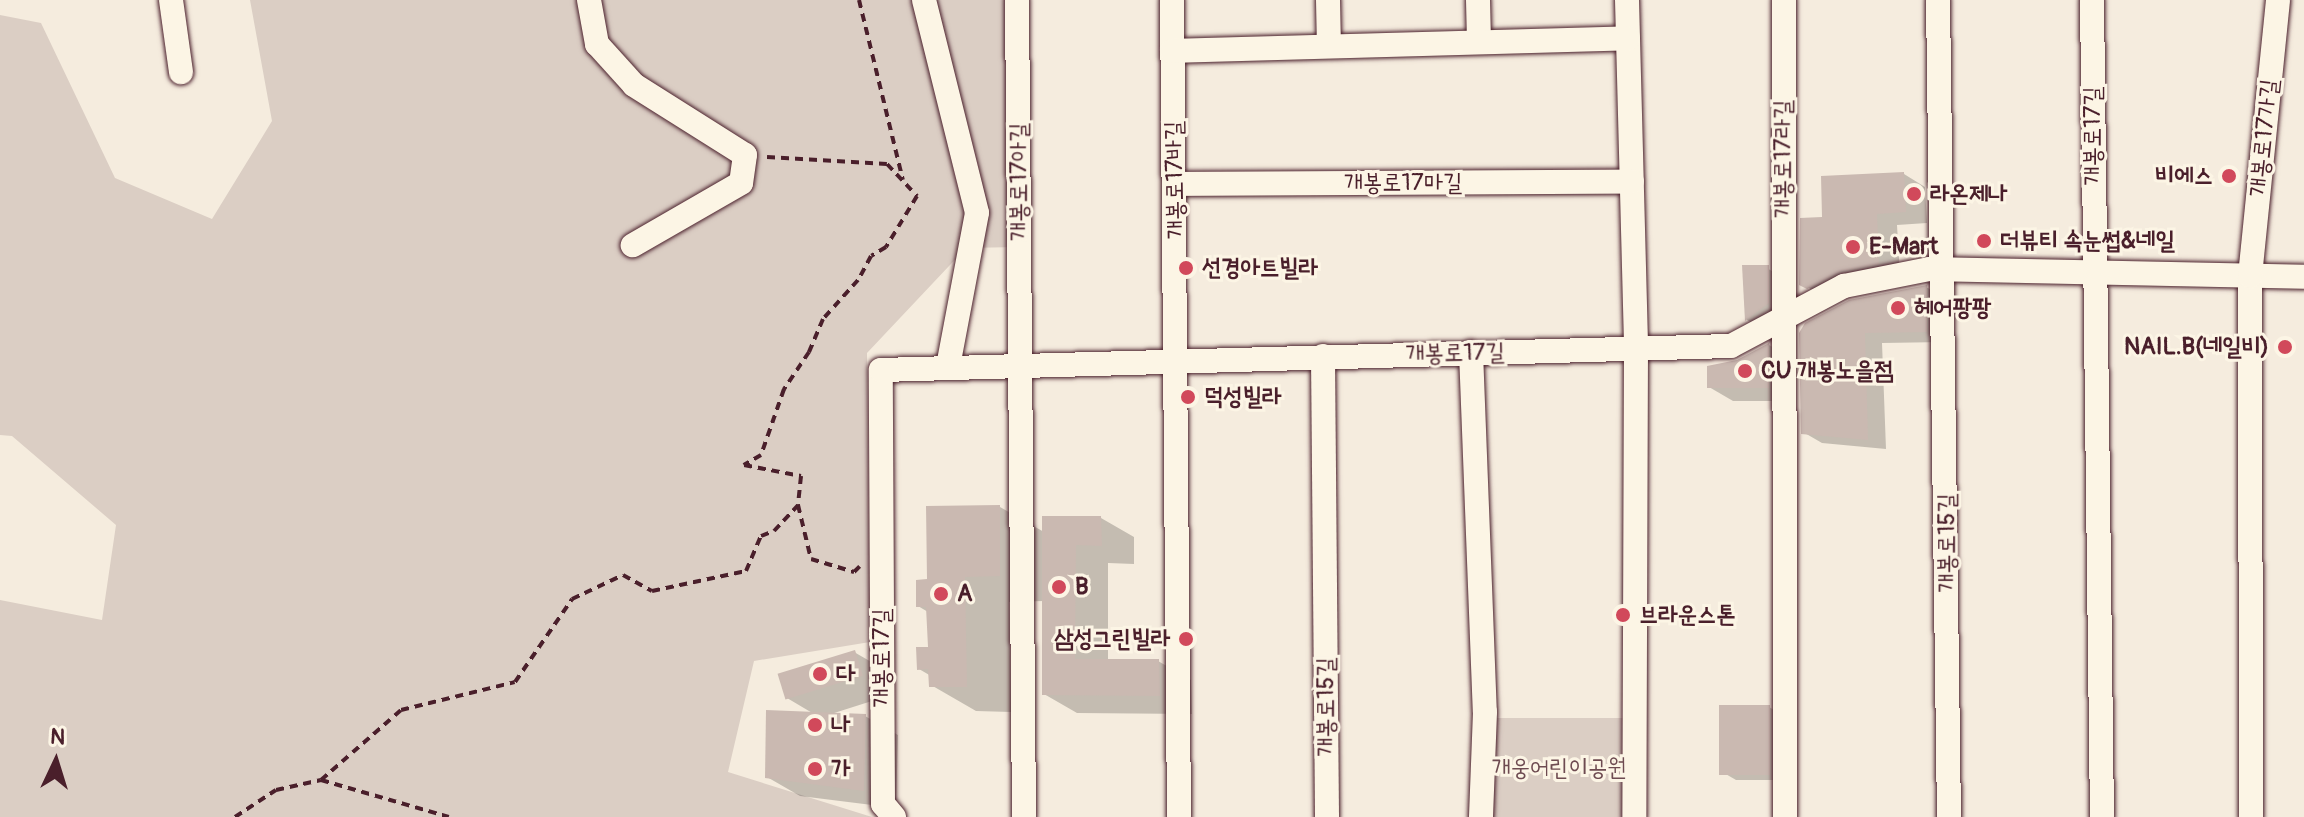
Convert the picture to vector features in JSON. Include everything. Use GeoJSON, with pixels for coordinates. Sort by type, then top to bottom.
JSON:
{"type":"FeatureCollection","features":[{"type":"Feature","properties":{"kind":"street"},"geometry":{"type":"LineString","coordinates":[[171,0],[181,72]]}},
{"type":"Feature","properties":{"kind":"street"},"geometry":{"type":"LineString","coordinates":[[589,0],[597,44],[634,85],[745,155],[741,183],[633,245]]}},
{"type":"Feature","properties":{"kind":"street"},"geometry":{"type":"LineString","coordinates":[[924,0],[977,213],[948,367]]}},
{"type":"Feature","properties":{"kind":"street","name":"개봉로17아길"},"geometry":{"type":"LineString","coordinates":[[1017,0],[1021,364]]}},
{"type":"Feature","properties":{"kind":"street","name":"개봉로17바길"},"geometry":{"type":"LineString","coordinates":[[1172,0],[1178,360]]}},
{"type":"Feature","properties":{"kind":"street"},"geometry":{"type":"LineString","coordinates":[[1328,0],[1329,46]]}},
{"type":"Feature","properties":{"kind":"street"},"geometry":{"type":"LineString","coordinates":[[1478,0],[1479,42]]}},
{"type":"Feature","properties":{"kind":"street"},"geometry":{"type":"LineString","coordinates":[[1627,0],[1636,348],[1634,817]]}},
{"type":"Feature","properties":{"kind":"street","name":"개봉로17라길"},"geometry":{"type":"LineString","coordinates":[[1782,319],[1784,0]]}},
{"type":"Feature","properties":{"kind":"street"},"geometry":{"type":"LineString","coordinates":[[1938,0],[1945,269]]}},
{"type":"Feature","properties":{"kind":"street","name":"개봉로17길"},"geometry":{"type":"LineString","coordinates":[[2092,0],[2093,272]]}},
{"type":"Feature","properties":{"kind":"street","name":"개봉로17가길"},"geometry":{"type":"LineString","coordinates":[[2250,276],[2278,0]]}},
{"type":"Feature","properties":{"kind":"street"},"geometry":{"type":"LineString","coordinates":[[1172,51],[1628,38]]}},
{"type":"Feature","properties":{"kind":"street","name":"개봉로17마길"},"geometry":{"type":"LineString","coordinates":[[1175,184],[1632,182]]}},
{"type":"Feature","properties":{"kind":"street","name":"개봉로17길"},"geometry":{"type":"LineString","coordinates":[[894,817],[883,804],[881,370],[1731,346],[1844,286],[1945,269],[2304,277]]}},
{"type":"Feature","properties":{"kind":"street","name":"개봉로15길"},"geometry":{"type":"LineString","coordinates":[[1945,269],[1949,817]]}},
{"type":"Feature","properties":{"kind":"street"},"geometry":{"type":"LineString","coordinates":[[2093,272],[2102,817]]}},
{"type":"Feature","properties":{"kind":"street"},"geometry":{"type":"LineString","coordinates":[[2250,276],[2251,817]]}},
{"type":"Feature","properties":{"kind":"street"},"geometry":{"type":"LineString","coordinates":[[1782,319],[1785,817]]}},
{"type":"Feature","properties":{"kind":"street"},"geometry":{"type":"LineString","coordinates":[[1471,352],[1485,712],[1481,817]]}},
{"type":"Feature","properties":{"kind":"street","name":"개봉로15길"},"geometry":{"type":"LineString","coordinates":[[1323,356],[1327,817]]}},
{"type":"Feature","properties":{"kind":"street"},"geometry":{"type":"LineString","coordinates":[[1178,360],[1179,817]]}},
{"type":"Feature","properties":{"kind":"street"},"geometry":{"type":"LineString","coordinates":[[1021,364],[1024,817]]}},
{"type":"Feature","properties":{"kind":"path"},"geometry":{"type":"LineString","coordinates":[[859,0],[904,182]]}},
{"type":"Feature","properties":{"kind":"path"},"geometry":{"type":"LineString","coordinates":[[745,155],[887,164],[917,196],[886,247],[871,256],[858,280],[823,319],[809,352],[784,389],[761,455],[744,465],[801,476],[798,505],[811,559],[854,572],[881,545]]}},
{"type":"Feature","properties":{"kind":"path"},"geometry":{"type":"LineString","coordinates":[[321,780],[401,710],[515,682],[572,599],[623,575],[652,591],[746,571],[761,536],[774,531],[798,505]]}},
{"type":"Feature","properties":{"kind":"path"},"geometry":{"type":"LineString","coordinates":[[235,817],[276,790],[321,780],[449,817]]}},
{"type":"Feature","properties":{"kind":"green space"},"geometry":{"type":"Polygon","coordinates":[[[250,0],[1017,0],[1019,247],[966,248],[867,353],[870,642],[754,661],[728,772],[872,817],[0,817],[0,600],[102,620],[116,525],[12,436],[0,435],[0,15],[41,23],[115,178],[212,219],[272,121],[250,0]]]}},
{"type":"Feature","properties":{"kind":"green space","name":"개웅어린이공원"},"geometry":{"type":"Polygon","coordinates":[[[1491,718],[1627,718],[1627,817],[1491,817],[1491,718]]]}},
{"type":"Feature","properties":{"kind":"building"},"geometry":{"type":"Polygon","coordinates":[[[1904,172],[1906,212],[1877,214],[1879,264],[1841,271],[1807,289],[1799,285],[1800,218],[1822,217],[1821,176],[1904,172]]]}},
{"type":"Feature","properties":{"kind":"building"},"geometry":{"type":"Polygon","coordinates":[[[1742,265],[1769,265],[1769,303],[1745,321],[1742,265]]]}},
{"type":"Feature","properties":{"kind":"building"},"geometry":{"type":"Polygon","coordinates":[[[1927,285],[1927,332],[1865,333],[1868,440],[1801,434],[1799,333],[1805,323],[1849,300],[1927,285]]]}},
{"type":"Feature","properties":{"kind":"building"},"geometry":{"type":"Polygon","coordinates":[[[1769,343],[1769,388],[1707,388],[1707,366],[1737,360],[1769,343]]]}},
{"type":"Feature","properties":{"kind":"building","name":"A"},"geometry":{"type":"Polygon","coordinates":[[[1000,505],[1000,576],[965,577],[967,687],[929,687],[928,669],[917,670],[916,647],[928,647],[926,607],[916,607],[916,580],[927,579],[926,506],[1000,505]]]}},
{"type":"Feature","properties":{"kind":"building"},"geometry":{"type":"Polygon","coordinates":[[[1042,516],[1101,516],[1102,546],[1076,545],[1075,659],[1159,659],[1160,696],[1042,695],[1042,516]]]}},
{"type":"Feature","properties":{"kind":"building","name":"다"},"geometry":{"type":"Polygon","coordinates":[[[855,650],[863,676],[785,700],[778,674],[855,650]]]}},
{"type":"Feature","properties":{"kind":"building"},"geometry":{"type":"Polygon","coordinates":[[[1719,705],[1770,705],[1770,775],[1719,775],[1719,705]]]}},
{"type":"Feature","properties":{"kind":"building"},"geometry":{"type":"Polygon","coordinates":[[[766,710],[866,714],[864,791],[765,778],[766,710]]]}},
{"type":"Feature","properties":{"kind":"place","name":"비에스"},"geometry":{"type":"Point","coordinates":[2229,176]}},
{"type":"Feature","properties":{"kind":"place","name":"라온제나"},"geometry":{"type":"Point","coordinates":[1914,194]}},
{"type":"Feature","properties":{"kind":"place","name":"더뷰티 속눈썹&네일"},"geometry":{"type":"Point","coordinates":[1984,241]}},
{"type":"Feature","properties":{"kind":"place","name":"E-Mart"},"geometry":{"type":"Point","coordinates":[1853,247]}},
{"type":"Feature","properties":{"kind":"place","name":"선경아트빌라"},"geometry":{"type":"Point","coordinates":[1186,268]}},
{"type":"Feature","properties":{"kind":"place","name":"헤어팡팡"},"geometry":{"type":"Point","coordinates":[1898,308]}},
{"type":"Feature","properties":{"kind":"place","name":"NAIL.B(네일비)"},"geometry":{"type":"Point","coordinates":[2285,347]}},
{"type":"Feature","properties":{"kind":"place","name":"CU 개봉노을점"},"geometry":{"type":"Point","coordinates":[1745,371]}},
{"type":"Feature","properties":{"kind":"place","name":"덕성빌라"},"geometry":{"type":"Point","coordinates":[1188,397]}},
{"type":"Feature","properties":{"kind":"place","name":"B"},"geometry":{"type":"Point","coordinates":[1059,587]}},
{"type":"Feature","properties":{"kind":"place","name":"A"},"geometry":{"type":"Point","coordinates":[941,594]}},
{"type":"Feature","properties":{"kind":"place","name":"브라운스톤"},"geometry":{"type":"Point","coordinates":[1623,615]}},
{"type":"Feature","properties":{"kind":"place","name":"삼성그린빌라"},"geometry":{"type":"Point","coordinates":[1186,639]}},
{"type":"Feature","properties":{"kind":"place","name":"다"},"geometry":{"type":"Point","coordinates":[820,674]}},
{"type":"Feature","properties":{"kind":"place","name":"나"},"geometry":{"type":"Point","coordinates":[815,725]}},
{"type":"Feature","properties":{"kind":"place","name":"가"},"geometry":{"type":"Point","coordinates":[815,769]}}]}
